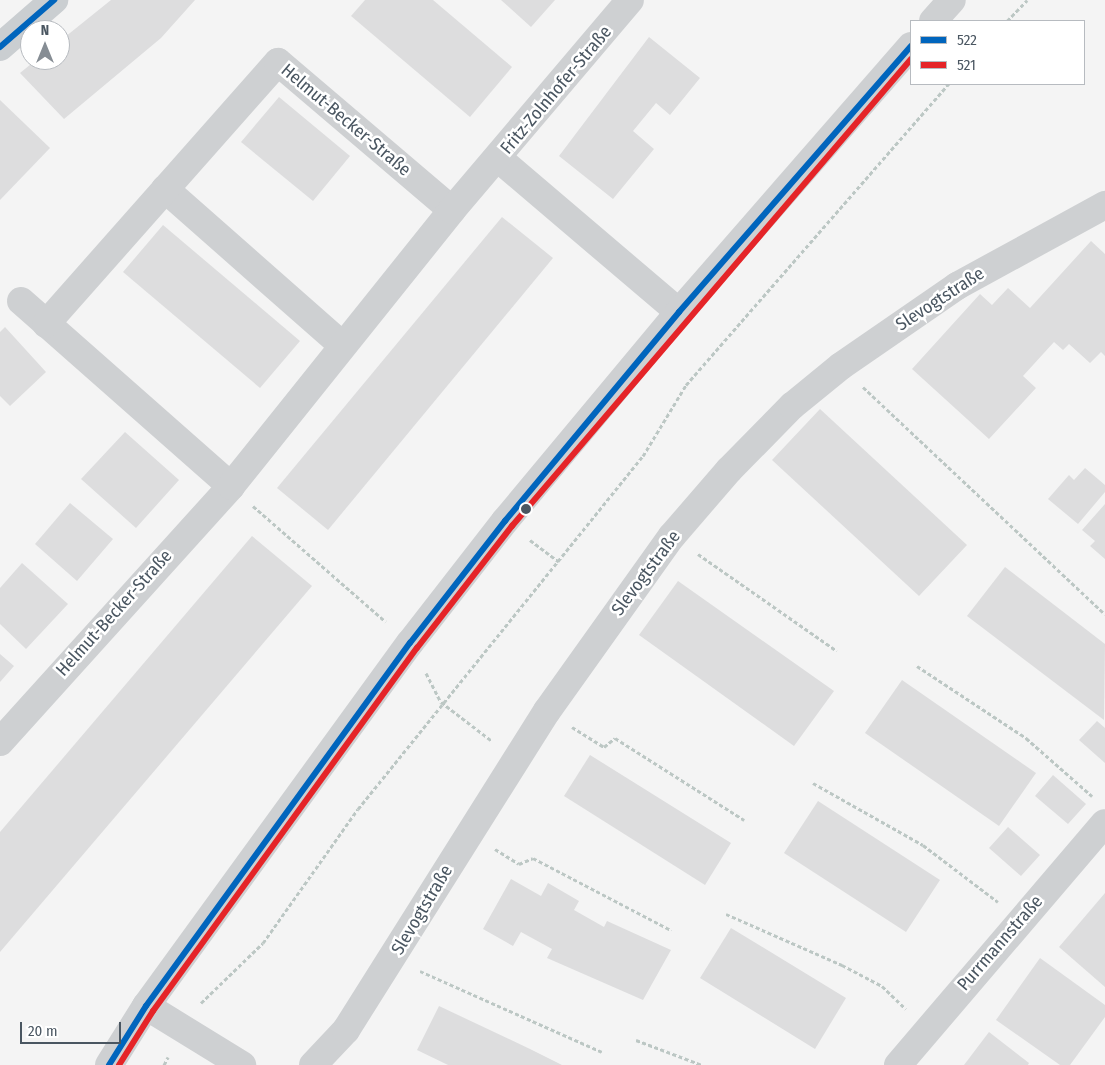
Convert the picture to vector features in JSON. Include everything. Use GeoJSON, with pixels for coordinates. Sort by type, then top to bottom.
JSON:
{"type":"FeatureCollection","features":[{"type":"Feature","properties":{"kind":"main road"},"geometry":{"type":"LineString","coordinates":[[0,47],[54,0]]}},
{"type":"Feature","properties":{"kind":"street","name":"Fritz-Zolnhofer-Straße"},"geometry":{"type":"LineString","coordinates":[[630,0],[499,160],[679,312]]}},
{"type":"Feature","properties":{"kind":"street"},"geometry":{"type":"LineString","coordinates":[[934,20],[952,0]]}},
{"type":"Feature","properties":{"kind":"street"},"geometry":{"type":"LineString","coordinates":[[109,1065],[146,1006],[410,643],[505,521],[679,312],[910,47]]}},
{"type":"Feature","properties":{"kind":"street","name":"Helmut-Becker-Straße"},"geometry":{"type":"LineString","coordinates":[[46,324],[278,62],[452,210]]}},
{"type":"Feature","properties":{"kind":"street","name":"Helmut-Becker-Straße"},"geometry":{"type":"LineString","coordinates":[[0,742],[231,486],[452,210],[499,160]]}},
{"type":"Feature","properties":{"kind":"street"},"geometry":{"type":"LineString","coordinates":[[165,189],[342,345]]}},
{"type":"Feature","properties":{"kind":"street","name":"Slevogtstraße"},"geometry":{"type":"LineString","coordinates":[[314,1065],[346,1030],[514,759],[672,536],[792,406],[841,366],[957,286],[1105,205]]}},
{"type":"Feature","properties":{"kind":"street"},"geometry":{"type":"LineString","coordinates":[[21,301],[231,486]]}},
{"type":"Feature","properties":{"kind":"street","name":"Purrmannstraße"},"geometry":{"type":"LineString","coordinates":[[898,1065],[1019,920],[1101,813]]}},
{"type":"Feature","properties":{"kind":"street"},"geometry":{"type":"LineString","coordinates":[[146,1006],[242,1065]]}},
{"type":"Feature","properties":{"kind":"path"},"geometry":{"type":"LineString","coordinates":[[1008,20],[1027,0]]}},
{"type":"Feature","properties":{"kind":"path"},"geometry":{"type":"LineString","coordinates":[[164,1065],[184,1030],[222,979],[263,943],[358,809],[441,702],[559,562],[643,456],[686,385],[948,85]]}},
{"type":"Feature","properties":{"kind":"path"},"geometry":{"type":"LineString","coordinates":[[841,366],[1105,614]]}},
{"type":"Feature","properties":{"kind":"path"},"geometry":{"type":"LineString","coordinates":[[231,486],[410,643],[441,702],[514,759]]}},
{"type":"Feature","properties":{"kind":"path"},"geometry":{"type":"LineString","coordinates":[[505,521],[559,562]]}},
{"type":"Feature","properties":{"kind":"path"},"geometry":{"type":"LineString","coordinates":[[672,536],[837,651]]}},
{"type":"Feature","properties":{"kind":"path"},"geometry":{"type":"LineString","coordinates":[[917,666],[1026,738],[1101,813]]}},
{"type":"Feature","properties":{"kind":"path"},"geometry":{"type":"LineString","coordinates":[[547,711],[604,747],[615,738],[744,820]]}},
{"type":"Feature","properties":{"kind":"path"},"geometry":{"type":"LineString","coordinates":[[813,783],[962,871],[1019,920]]}},
{"type":"Feature","properties":{"kind":"path"},"geometry":{"type":"LineString","coordinates":[[469,832],[518,864],[533,858],[671,930]]}},
{"type":"Feature","properties":{"kind":"path"},"geometry":{"type":"LineString","coordinates":[[726,914],[882,986],[927,1029]]}},
{"type":"Feature","properties":{"kind":"path"},"geometry":{"type":"LineString","coordinates":[[392,958],[602,1052]]}},
{"type":"Feature","properties":{"kind":"path"},"geometry":{"type":"LineString","coordinates":[[636,1040],[702,1065]]}},
{"type":"Feature","properties":{"kind":"building"},"geometry":{"type":"Polygon","coordinates":[[[111,0],[195,0],[161,38],[64,119],[20,73],[24,70],[70,70],[70,33],[111,0]]]}},
{"type":"Feature","properties":{"kind":"building"},"geometry":{"type":"Polygon","coordinates":[[[365,0],[433,0],[512,67],[470,117],[351,16],[365,0]]]}},
{"type":"Feature","properties":{"kind":"building"},"geometry":{"type":"Polygon","coordinates":[[[501,0],[555,0],[531,27],[501,0]]]}},
{"type":"Feature","properties":{"kind":"building"},"geometry":{"type":"Polygon","coordinates":[[[649,37],[700,78],[670,115],[656,103],[633,131],[654,149],[613,199],[559,156],[649,37]]]}},
{"type":"Feature","properties":{"kind":"building"},"geometry":{"type":"Polygon","coordinates":[[[279,97],[350,156],[313,201],[241,142],[279,97]]]}},
{"type":"Feature","properties":{"kind":"building"},"geometry":{"type":"Polygon","coordinates":[[[0,100],[50,148],[0,200],[0,100]]]}},
{"type":"Feature","properties":{"kind":"building"},"geometry":{"type":"Polygon","coordinates":[[[502,217],[553,258],[328,530],[277,488],[502,217]]]}},
{"type":"Feature","properties":{"kind":"building"},"geometry":{"type":"Polygon","coordinates":[[[163,225],[300,341],[260,388],[123,272],[163,225]]]}},
{"type":"Feature","properties":{"kind":"building"},"geometry":{"type":"Polygon","coordinates":[[[1091,241],[1105,254],[1105,356],[1101,352],[1090,363],[1069,344],[1063,350],[1054,342],[1023,376],[1036,388],[989,439],[912,369],[980,294],[992,305],[1008,288],[1030,308],[1091,241]]]}},
{"type":"Feature","properties":{"kind":"building"},"geometry":{"type":"Polygon","coordinates":[[[5,327],[46,372],[10,406],[0,396],[0,332],[5,327]]]}},
{"type":"Feature","properties":{"kind":"building"},"geometry":{"type":"Polygon","coordinates":[[[820,409],[967,545],[919,596],[772,460],[820,409]]]}},
{"type":"Feature","properties":{"kind":"building"},"geometry":{"type":"Polygon","coordinates":[[[125,432],[179,480],[136,528],[81,479],[125,432]]]}},
{"type":"Feature","properties":{"kind":"building"},"geometry":{"type":"Polygon","coordinates":[[[1085,468],[1105,485],[1105,492],[1078,524],[1048,499],[1069,475],[1074,480],[1085,468]]]}},
{"type":"Feature","properties":{"kind":"building"},"geometry":{"type":"Polygon","coordinates":[[[70,503],[113,539],[77,581],[35,544],[70,503]]]}},
{"type":"Feature","properties":{"kind":"building"},"geometry":{"type":"Polygon","coordinates":[[[1105,504],[1105,559],[1090,546],[1095,541],[1082,530],[1105,504]]]}},
{"type":"Feature","properties":{"kind":"building"},"geometry":{"type":"Polygon","coordinates":[[[252,536],[312,586],[0,952],[0,832],[252,536]]]}},
{"type":"Feature","properties":{"kind":"building"},"geometry":{"type":"Polygon","coordinates":[[[22,563],[68,604],[26,649],[0,624],[0,588],[22,563]]]}},
{"type":"Feature","properties":{"kind":"building"},"geometry":{"type":"Polygon","coordinates":[[[1005,567],[1105,644],[1104,720],[967,616],[1005,567]]]}},
{"type":"Feature","properties":{"kind":"building"},"geometry":{"type":"Polygon","coordinates":[[[678,581],[834,691],[794,746],[639,635],[678,581]]]}},
{"type":"Feature","properties":{"kind":"building"},"geometry":{"type":"Polygon","coordinates":[[[0,654],[14,666],[0,682],[0,654]]]}},
{"type":"Feature","properties":{"kind":"building"},"geometry":{"type":"Polygon","coordinates":[[[902,680],[1036,773],[999,826],[865,733],[902,680]]]}},
{"type":"Feature","properties":{"kind":"building"},"geometry":{"type":"Polygon","coordinates":[[[1097,721],[1105,728],[1105,763],[1079,740],[1097,721]]]}},
{"type":"Feature","properties":{"kind":"building"},"geometry":{"type":"Polygon","coordinates":[[[590,755],[731,843],[705,885],[564,796],[590,755]]]}},
{"type":"Feature","properties":{"kind":"building"},"geometry":{"type":"Polygon","coordinates":[[[1053,775],[1086,804],[1068,824],[1035,796],[1053,775]]]}},
{"type":"Feature","properties":{"kind":"building"},"geometry":{"type":"Polygon","coordinates":[[[818,801],[940,880],[906,932],[784,853],[818,801]]]}},
{"type":"Feature","properties":{"kind":"building"},"geometry":{"type":"Polygon","coordinates":[[[1008,827],[1040,855],[1021,876],[989,848],[1008,827]]]}},
{"type":"Feature","properties":{"kind":"building"},"geometry":{"type":"Polygon","coordinates":[[[511,879],[541,896],[548,883],[579,901],[574,910],[604,927],[607,921],[671,950],[643,1000],[547,958],[552,949],[521,932],[513,946],[483,929],[511,879]]]}},
{"type":"Feature","properties":{"kind":"building"},"geometry":{"type":"Polygon","coordinates":[[[1105,893],[1105,987],[1059,947],[1105,893]]]}},
{"type":"Feature","properties":{"kind":"building"},"geometry":{"type":"Polygon","coordinates":[[[731,928],[846,998],[815,1049],[700,978],[731,928]]]}},
{"type":"Feature","properties":{"kind":"building"},"geometry":{"type":"Polygon","coordinates":[[[1040,958],[1105,1005],[1105,1017],[1070,1065],[1060,1065],[996,1020],[1040,958]]]}},
{"type":"Feature","properties":{"kind":"building"},"geometry":{"type":"Polygon","coordinates":[[[439,1006],[562,1065],[448,1065],[417,1050],[439,1006]]]}},
{"type":"Feature","properties":{"kind":"building"},"geometry":{"type":"Polygon","coordinates":[[[989,1032],[1029,1063],[1028,1065],[964,1065],[989,1032]]]}},
{"type":"Feature","properties":{"kind":"transit line","name":"522"},"geometry":{"type":"LineString","coordinates":[[0,47],[54,0]]}},
{"type":"Feature","properties":{"kind":"transit line","name":"522"},"geometry":{"type":"LineString","coordinates":[[109,1065],[146,1006],[410,643],[505,521],[679,312],[910,47]]}},
{"type":"Feature","properties":{"kind":"transit line","name":"521"},"geometry":{"type":"LineString","coordinates":[[119,1065],[153,1011],[417,648],[512,526],[910,60]]}}]}
